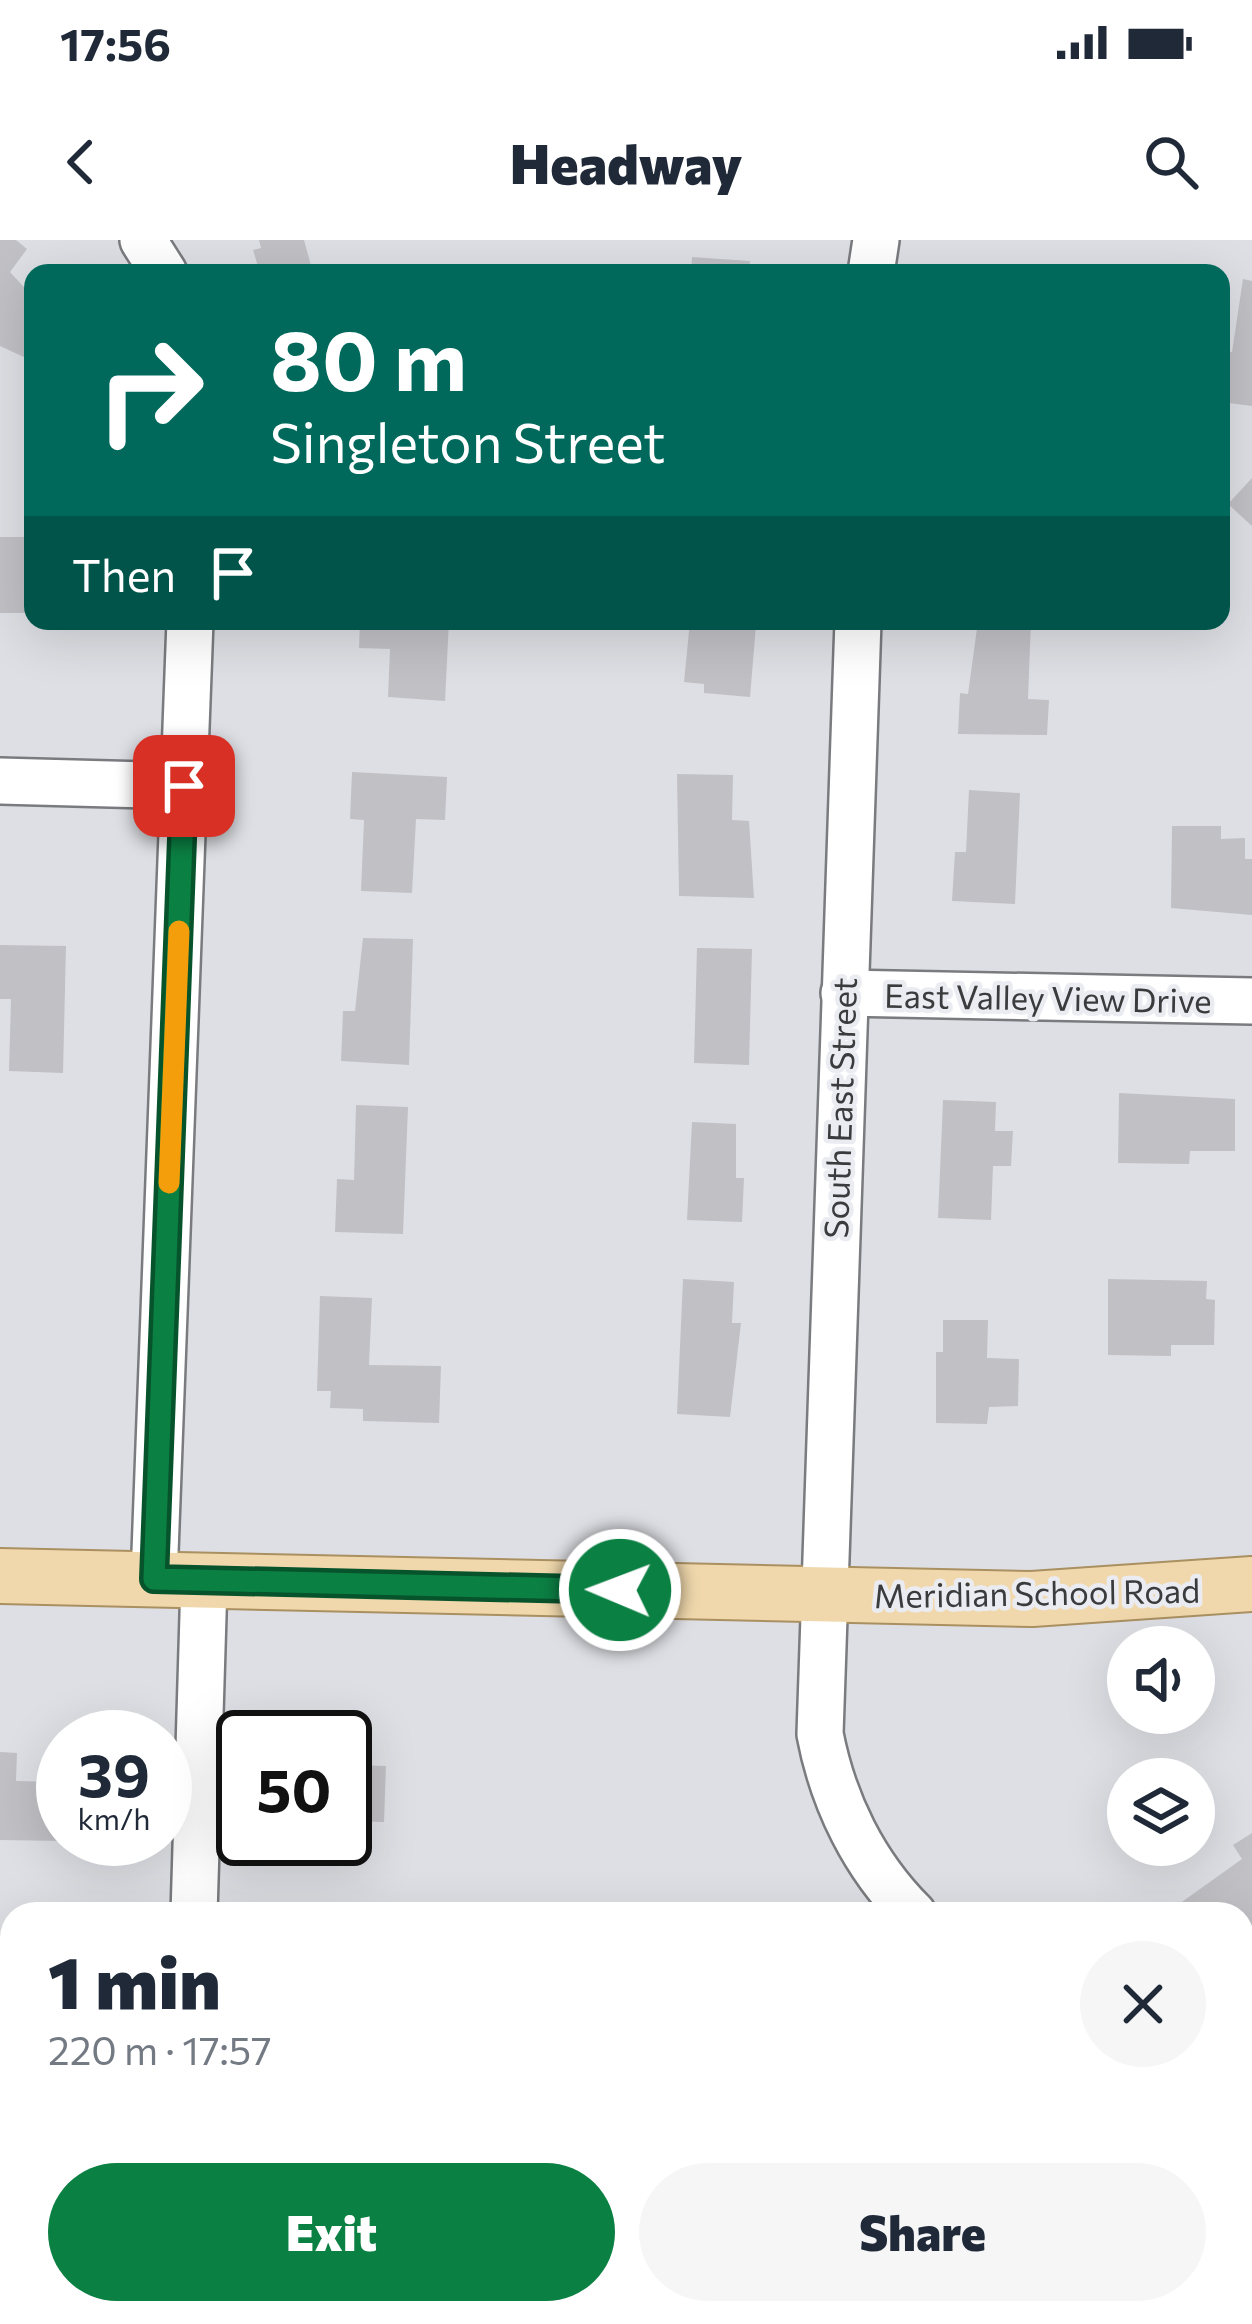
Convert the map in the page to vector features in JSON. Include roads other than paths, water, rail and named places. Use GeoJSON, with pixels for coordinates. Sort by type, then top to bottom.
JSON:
{"type":"FeatureCollection","features":[{"type":"Feature","properties":{"kind":"main road","name":"Meridian School Road"},"geometry":{"type":"LineString","coordinates":[[0,1576],[1033,1599],[1252,1584]]}},
{"type":"Feature","properties":{"kind":"street"},"geometry":{"type":"LineString","coordinates":[[190,630],[184,786],[179,1580],[193,1902]]}},
{"type":"Feature","properties":{"kind":"street","name":"South East Street"},"geometry":{"type":"LineString","coordinates":[[858,630],[821,1595],[820,1734],[828,1770],[865,1852],[905,1902]]}},
{"type":"Feature","properties":{"kind":"street"},"geometry":{"type":"LineString","coordinates":[[0,782],[184,786]]}},
{"type":"Feature","properties":{"kind":"street","name":"East Valley View Drive"},"geometry":{"type":"LineString","coordinates":[[844,993],[1252,1000]]}}]}
